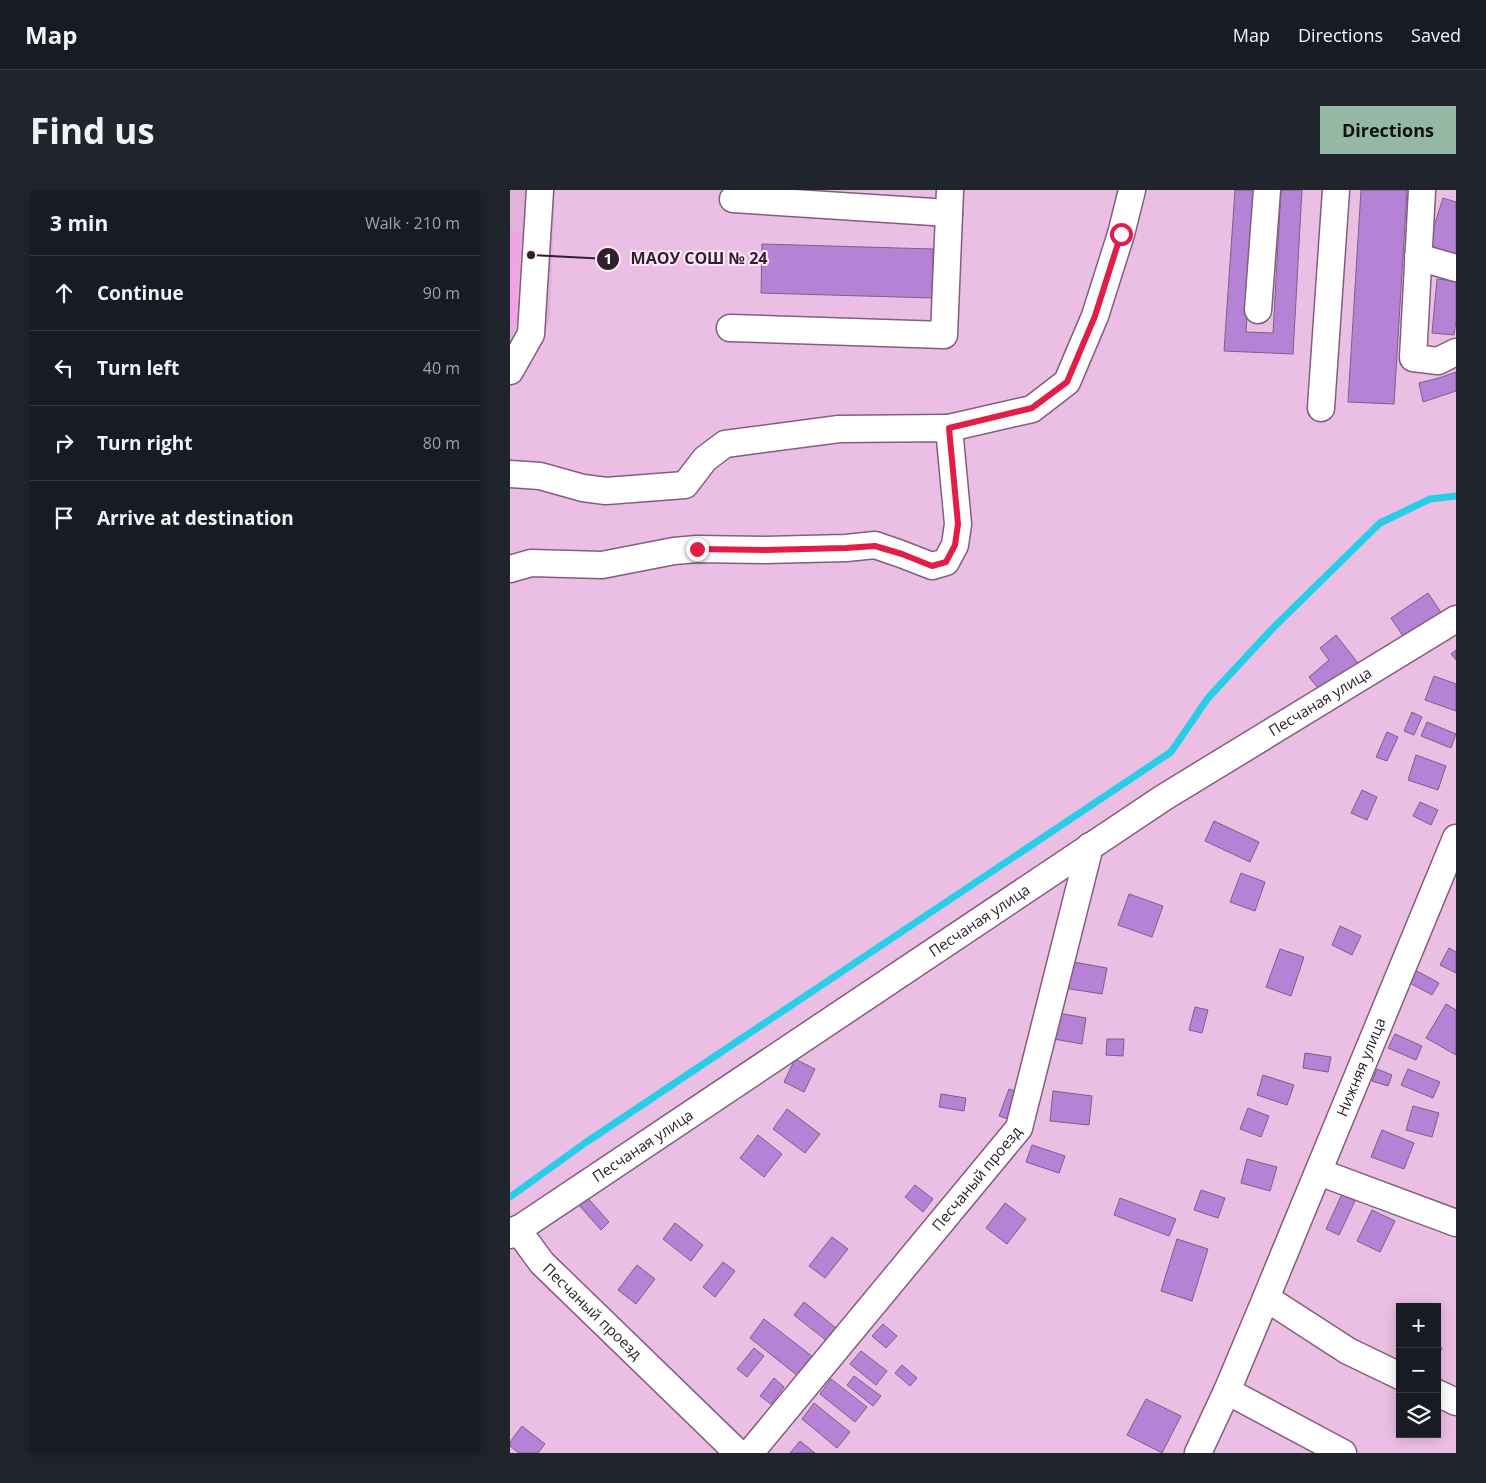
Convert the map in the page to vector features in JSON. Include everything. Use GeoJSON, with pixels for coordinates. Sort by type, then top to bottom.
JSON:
{"type":"FeatureCollection","features":[{"type":"Feature","properties":{"kind":"street"},"geometry":{"type":"LineString","coordinates":[[510,370],[531,334],[540,190]]}},
{"type":"Feature","properties":{"kind":"street"},"geometry":{"type":"LineString","coordinates":[[510,474],[540,476],[582,488],[606,491],[685,485],[705,459],[725,444],[839,429],[949,428],[1032,408],[1067,382],[1095,316],[1121,234],[1132,190]]}},
{"type":"Feature","properties":{"kind":"street"},"geometry":{"type":"LineString","coordinates":[[1258,310],[1267,190]]}},
{"type":"Feature","properties":{"kind":"street"},"geometry":{"type":"LineString","coordinates":[[1321,408],[1336,190]]}},
{"type":"Feature","properties":{"kind":"street"},"geometry":{"type":"LineString","coordinates":[[1422,190],[1413,358],[1438,361],[1456,352]]}},
{"type":"Feature","properties":{"kind":"street"},"geometry":{"type":"LineString","coordinates":[[730,328],[944,335],[950,201],[732,199]]}},
{"type":"Feature","properties":{"kind":"street"},"geometry":{"type":"LineString","coordinates":[[1418,256],[1456,268]]}},
{"type":"Feature","properties":{"kind":"street"},"geometry":{"type":"LineString","coordinates":[[510,569],[531,563],[602,564],[674,551],[697,549],[875,546],[932,566],[946,562],[955,545],[958,524],[949,428]]}},
{"type":"Feature","properties":{"kind":"street","name":"Песчаная улица"},"geometry":{"type":"LineString","coordinates":[[514,1232],[1171,793],[1456,620]]}},
{"type":"Feature","properties":{"kind":"street","name":"Нижняя улица"},"geometry":{"type":"LineString","coordinates":[[1198,1453],[1227,1391],[1319,1172],[1456,838]]}},
{"type":"Feature","properties":{"kind":"street","name":"Песчаный проезд"},"geometry":{"type":"LineString","coordinates":[[750,1453],[1019,1128],[1090,846]]}},
{"type":"Feature","properties":{"kind":"street"},"geometry":{"type":"LineString","coordinates":[[1319,1172],[1456,1223]]}},
{"type":"Feature","properties":{"kind":"street","name":"Песчаный проезд"},"geometry":{"type":"LineString","coordinates":[[514,1232],[542,1263],[738,1453]]}},
{"type":"Feature","properties":{"kind":"street"},"geometry":{"type":"LineString","coordinates":[[1266,1298],[1348,1351],[1396,1374]]}},
{"type":"Feature","properties":{"kind":"street"},"geometry":{"type":"LineString","coordinates":[[1227,1391],[1343,1453]]}},
{"type":"Feature","properties":{"kind":"street"},"geometry":{"type":"LineString","coordinates":[[1441,1395],[1456,1402]]}},
{"type":"Feature","properties":{"kind":"shaded area"},"geometry":{"type":"Polygon","coordinates":[[[510,190],[555,190],[550,320],[510,387],[510,190]]]}},
{"type":"Feature","properties":{"kind":"shaded area"},"geometry":{"type":"Polygon","coordinates":[[[510,231],[521,232],[516,326],[510,326],[510,231]]]}},
{"type":"Feature","properties":{"kind":"building"},"geometry":{"type":"Polygon","coordinates":[[[1235,190],[1256,190],[1246,332],[1273,333],[1281,190],[1302,190],[1293,354],[1224,351],[1235,190]]]}},
{"type":"Feature","properties":{"kind":"building"},"geometry":{"type":"Polygon","coordinates":[[[1361,190],[1407,190],[1394,404],[1348,402],[1361,190]]]}},
{"type":"Feature","properties":{"kind":"building"},"geometry":{"type":"Polygon","coordinates":[[[1443,198],[1456,202],[1456,258],[1427,248],[1443,198]]]}},
{"type":"Feature","properties":{"kind":"building"},"geometry":{"type":"Polygon","coordinates":[[[762,244],[933,249],[932,298],[761,293],[762,244]]]}},
{"type":"Feature","properties":{"kind":"building"},"geometry":{"type":"Polygon","coordinates":[[[1437,279],[1456,281],[1454,335],[1432,333],[1437,279]]]}},
{"type":"Feature","properties":{"kind":"building"},"geometry":{"type":"Polygon","coordinates":[[[1456,372],[1456,391],[1423,402],[1419,383],[1456,372]]]}},
{"type":"Feature","properties":{"kind":"building"},"geometry":{"type":"Polygon","coordinates":[[[1428,593],[1442,614],[1405,639],[1391,618],[1428,593]]]}},
{"type":"Feature","properties":{"kind":"building"},"geometry":{"type":"Polygon","coordinates":[[[1336,635],[1358,663],[1322,693],[1309,677],[1329,660],[1320,648],[1336,635]]]}},
{"type":"Feature","properties":{"kind":"building"},"geometry":{"type":"Polygon","coordinates":[[[1456,650],[1456,660],[1451,654],[1456,650]]]}},
{"type":"Feature","properties":{"kind":"building"},"geometry":{"type":"Polygon","coordinates":[[[1434,676],[1456,684],[1456,711],[1425,700],[1434,676]]]}},
{"type":"Feature","properties":{"kind":"building"},"geometry":{"type":"Polygon","coordinates":[[[1412,712],[1422,717],[1414,735],[1404,731],[1412,712]]]}},
{"type":"Feature","properties":{"kind":"building"},"geometry":{"type":"Polygon","coordinates":[[[1427,722],[1456,734],[1451,748],[1421,736],[1427,722]]]}},
{"type":"Feature","properties":{"kind":"building"},"geometry":{"type":"Polygon","coordinates":[[[1387,732],[1398,737],[1387,761],[1376,757],[1387,732]]]}},
{"type":"Feature","properties":{"kind":"building"},"geometry":{"type":"Polygon","coordinates":[[[1416,755],[1446,766],[1438,790],[1408,780],[1416,755]]]}},
{"type":"Feature","properties":{"kind":"building"},"geometry":{"type":"Polygon","coordinates":[[[1362,790],[1377,797],[1367,820],[1351,813],[1362,790]]]}},
{"type":"Feature","properties":{"kind":"building"},"geometry":{"type":"Polygon","coordinates":[[[1420,802],[1438,810],[1431,825],[1413,816],[1420,802]]]}},
{"type":"Feature","properties":{"kind":"building"},"geometry":{"type":"Polygon","coordinates":[[[1214,821],[1259,842],[1250,862],[1205,841],[1214,821]]]}},
{"type":"Feature","properties":{"kind":"building"},"geometry":{"type":"Polygon","coordinates":[[[1241,873],[1265,882],[1255,911],[1230,902],[1241,873]]]}},
{"type":"Feature","properties":{"kind":"building"},"geometry":{"type":"Polygon","coordinates":[[[1129,894],[1163,906],[1152,937],[1118,925],[1129,894]]]}},
{"type":"Feature","properties":{"kind":"building"},"geometry":{"type":"Polygon","coordinates":[[[1340,926],[1361,936],[1352,955],[1332,945],[1340,926]]]}},
{"type":"Feature","properties":{"kind":"building"},"geometry":{"type":"Polygon","coordinates":[[[1449,948],[1456,952],[1456,973],[1440,965],[1449,948]]]}},
{"type":"Feature","properties":{"kind":"building"},"geometry":{"type":"Polygon","coordinates":[[[1280,949],[1304,957],[1291,996],[1266,987],[1280,949]]]}},
{"type":"Feature","properties":{"kind":"building"},"geometry":{"type":"Polygon","coordinates":[[[1068,961],[1107,968],[1102,994],[1064,988],[1068,961]]]}},
{"type":"Feature","properties":{"kind":"building"},"geometry":{"type":"Polygon","coordinates":[[[1415,970],[1439,983],[1432,995],[1408,982],[1415,970]]]}},
{"type":"Feature","properties":{"kind":"building"},"geometry":{"type":"Polygon","coordinates":[[[1446,1004],[1456,1010],[1456,1055],[1426,1038],[1446,1004]]]}},
{"type":"Feature","properties":{"kind":"building"},"geometry":{"type":"Polygon","coordinates":[[[1195,1007],[1208,1010],[1202,1033],[1189,1030],[1195,1007]]]}},
{"type":"Feature","properties":{"kind":"building"},"geometry":{"type":"Polygon","coordinates":[[[1053,1012],[1086,1018],[1082,1044],[1048,1038],[1053,1012]]]}},
{"type":"Feature","properties":{"kind":"building"},"geometry":{"type":"Polygon","coordinates":[[[1395,1034],[1422,1046],[1416,1060],[1388,1048],[1395,1034]]]}},
{"type":"Feature","properties":{"kind":"building"},"geometry":{"type":"Polygon","coordinates":[[[1107,1039],[1124,1039],[1123,1056],[1106,1055],[1107,1039]]]}},
{"type":"Feature","properties":{"kind":"building"},"geometry":{"type":"Polygon","coordinates":[[[1305,1053],[1331,1057],[1328,1072],[1303,1068],[1305,1053]]]}},
{"type":"Feature","properties":{"kind":"building"},"geometry":{"type":"Polygon","coordinates":[[[795,1059],[815,1069],[804,1092],[784,1082],[795,1059]]]}},
{"type":"Feature","properties":{"kind":"building"},"geometry":{"type":"Polygon","coordinates":[[[1377,1069],[1392,1075],[1388,1086],[1372,1081],[1377,1069]]]}},
{"type":"Feature","properties":{"kind":"building"},"geometry":{"type":"Polygon","coordinates":[[[1408,1069],[1440,1082],[1433,1098],[1401,1085],[1408,1069]]]}},
{"type":"Feature","properties":{"kind":"building"},"geometry":{"type":"Polygon","coordinates":[[[1263,1075],[1294,1085],[1287,1105],[1257,1095],[1263,1075]]]}},
{"type":"Feature","properties":{"kind":"building"},"geometry":{"type":"Polygon","coordinates":[[[1009,1089],[1023,1094],[1014,1121],[999,1116],[1009,1089]]]}},
{"type":"Feature","properties":{"kind":"building"},"geometry":{"type":"Polygon","coordinates":[[[1053,1091],[1092,1096],[1089,1125],[1050,1121],[1053,1091]]]}},
{"type":"Feature","properties":{"kind":"building"},"geometry":{"type":"Polygon","coordinates":[[[941,1094],[966,1098],[964,1111],[939,1107],[941,1094]]]}},
{"type":"Feature","properties":{"kind":"building"},"geometry":{"type":"Polygon","coordinates":[[[1413,1106],[1439,1113],[1432,1137],[1406,1130],[1413,1106]]]}},
{"type":"Feature","properties":{"kind":"building"},"geometry":{"type":"Polygon","coordinates":[[[1248,1108],[1269,1116],[1261,1137],[1240,1129],[1248,1108]]]}},
{"type":"Feature","properties":{"kind":"building"},"geometry":{"type":"Polygon","coordinates":[[[787,1109],[820,1134],[805,1153],[773,1129],[787,1109]]]}},
{"type":"Feature","properties":{"kind":"building"},"geometry":{"type":"Polygon","coordinates":[[[1382,1130],[1414,1143],[1404,1169],[1371,1157],[1382,1130]]]}},
{"type":"Feature","properties":{"kind":"building"},"geometry":{"type":"Polygon","coordinates":[[[758,1135],[782,1154],[764,1177],[740,1158],[758,1135]]]}},
{"type":"Feature","properties":{"kind":"building"},"geometry":{"type":"Polygon","coordinates":[[[1032,1145],[1065,1156],[1059,1173],[1026,1162],[1032,1145]]]}},
{"type":"Feature","properties":{"kind":"building"},"geometry":{"type":"Polygon","coordinates":[[[1247,1159],[1277,1167],[1270,1191],[1241,1183],[1247,1159]]]}},
{"type":"Feature","properties":{"kind":"building"},"geometry":{"type":"Polygon","coordinates":[[[915,1185],[933,1199],[923,1212],[905,1197],[915,1185]]]}},
{"type":"Feature","properties":{"kind":"building"},"geometry":{"type":"Polygon","coordinates":[[[1201,1190],[1225,1198],[1218,1218],[1194,1210],[1201,1190]]]}},
{"type":"Feature","properties":{"kind":"building"},"geometry":{"type":"Polygon","coordinates":[[[1342,1194],[1355,1201],[1339,1235],[1326,1229],[1342,1194]]]}},
{"type":"Feature","properties":{"kind":"building"},"geometry":{"type":"Polygon","coordinates":[[[586,1196],[609,1222],[601,1230],[578,1204],[586,1196]]]}},
{"type":"Feature","properties":{"kind":"building"},"geometry":{"type":"Polygon","coordinates":[[[1120,1198],[1176,1219],[1169,1236],[1114,1215],[1120,1198]]]}},
{"type":"Feature","properties":{"kind":"building"},"geometry":{"type":"Polygon","coordinates":[[[1005,1203],[1026,1219],[1007,1244],[986,1228],[1005,1203]]]}},
{"type":"Feature","properties":{"kind":"building"},"geometry":{"type":"Polygon","coordinates":[[[1372,1210],[1395,1221],[1380,1252],[1357,1241],[1372,1210]]]}},
{"type":"Feature","properties":{"kind":"building"},"geometry":{"type":"Polygon","coordinates":[[[675,1223],[703,1245],[691,1261],[663,1239],[675,1223]]]}},
{"type":"Feature","properties":{"kind":"building"},"geometry":{"type":"Polygon","coordinates":[[[832,1237],[848,1249],[825,1278],[809,1266],[832,1237]]]}},
{"type":"Feature","properties":{"kind":"building"},"geometry":{"type":"Polygon","coordinates":[[[1177,1239],[1208,1249],[1192,1301],[1161,1291],[1177,1239]]]}},
{"type":"Feature","properties":{"kind":"building"},"geometry":{"type":"Polygon","coordinates":[[[723,1262],[735,1271],[715,1297],[703,1287],[723,1262]]]}},
{"type":"Feature","properties":{"kind":"building"},"geometry":{"type":"Polygon","coordinates":[[[637,1265],[655,1279],[636,1304],[618,1290],[637,1265]]]}},
{"type":"Feature","properties":{"kind":"building"},"geometry":{"type":"Polygon","coordinates":[[[804,1302],[837,1329],[827,1341],[794,1315],[804,1302]]]}},
{"type":"Feature","properties":{"kind":"building"},"geometry":{"type":"Polygon","coordinates":[[[764,1319],[813,1357],[798,1376],[750,1338],[764,1319]]]}},
{"type":"Feature","properties":{"kind":"building"},"geometry":{"type":"Polygon","coordinates":[[[883,1324],[897,1336],[886,1348],[872,1336],[883,1324]]]}},
{"type":"Feature","properties":{"kind":"building"},"geometry":{"type":"Polygon","coordinates":[[[754,1348],[764,1356],[747,1377],[737,1369],[754,1348]]]}},
{"type":"Feature","properties":{"kind":"building"},"geometry":{"type":"Polygon","coordinates":[[[861,1351],[887,1371],[876,1385],[850,1364],[861,1351]]]}},
{"type":"Feature","properties":{"kind":"building"},"geometry":{"type":"Polygon","coordinates":[[[902,1365],[917,1378],[910,1386],[895,1373],[902,1365]]]}},
{"type":"Feature","properties":{"kind":"building"},"geometry":{"type":"Polygon","coordinates":[[[854,1376],[881,1396],[873,1406],[847,1385],[854,1376]]]}},
{"type":"Feature","properties":{"kind":"building"},"geometry":{"type":"Polygon","coordinates":[[[774,1378],[784,1387],[771,1404],[760,1396],[774,1378]]]}},
{"type":"Feature","properties":{"kind":"building"},"geometry":{"type":"Polygon","coordinates":[[[831,1379],[867,1407],[855,1422],[820,1394],[831,1379]]]}},
{"type":"Feature","properties":{"kind":"building"},"geometry":{"type":"Polygon","coordinates":[[[1146,1399],[1181,1416],[1162,1453],[1127,1435],[1146,1399]]]}},
{"type":"Feature","properties":{"kind":"building"},"geometry":{"type":"Polygon","coordinates":[[[814,1403],[850,1432],[837,1448],[802,1419],[814,1403]]]}},
{"type":"Feature","properties":{"kind":"building"},"geometry":{"type":"Polygon","coordinates":[[[522,1426],[545,1444],[538,1453],[519,1453],[510,1446],[510,1442],[522,1426]]]}},
{"type":"Feature","properties":{"kind":"building"},"geometry":{"type":"Polygon","coordinates":[[[800,1441],[815,1453],[790,1453],[800,1441]]]}},
{"type":"Feature","properties":{"kind":"waterway"},"geometry":{"type":"LineString","coordinates":[[510,1197],[585,1143],[1171,752],[1208,698],[1273,628],[1380,523],[1430,499],[1456,496]]}},
{"type":"Feature","properties":{"kind":"place","name":"МАОУ СОШ № 24"},"geometry":{"type":"Point","coordinates":[531,255]}},
{"type":"Feature","properties":{"kind":"route"},"geometry":{"type":"LineString","coordinates":[[697,549],[765,550],[875,546],[932,566],[946,562],[955,545],[958,524],[949,428],[1032,408],[1067,382],[1095,316],[1121,234]]}}]}
